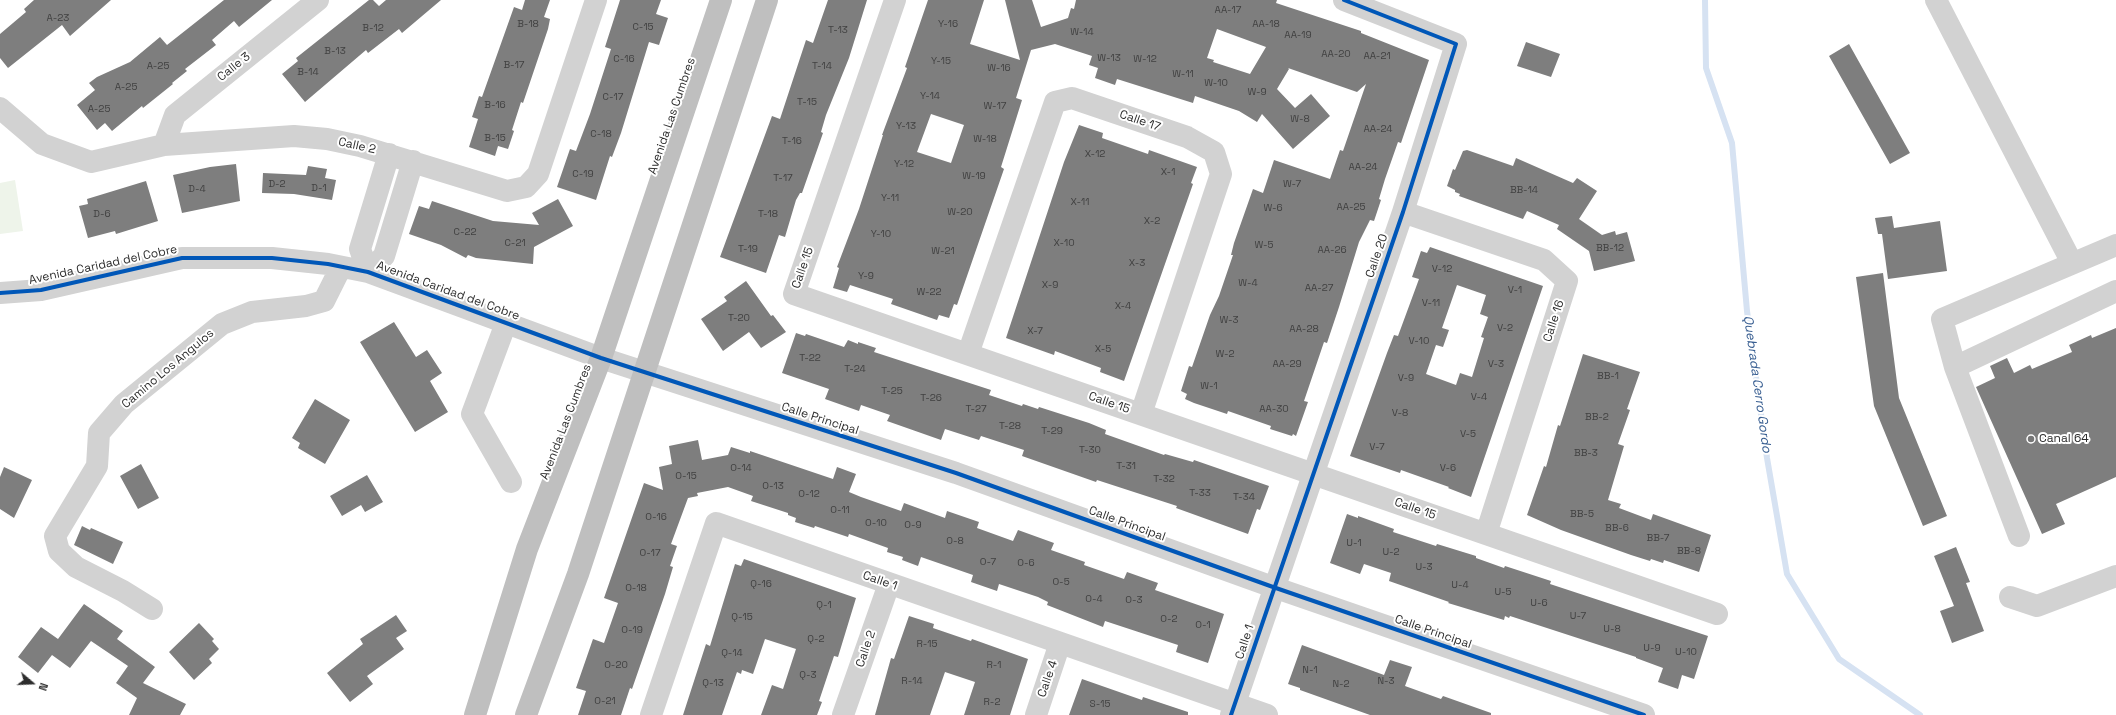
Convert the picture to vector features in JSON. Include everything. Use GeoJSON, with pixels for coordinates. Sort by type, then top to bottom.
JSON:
{"type":"FeatureCollection","features":[{"type":"Feature","properties":{"kind":"highway","name":"Avenida Las Cumbres"},"geometry":{"type":"LineString","coordinates":[[475,715],[527,549],[601,358],[721,0]]}},
{"type":"Feature","properties":{"kind":"highway"},"geometry":{"type":"LineString","coordinates":[[526,715],[578,574],[767,0]]}},
{"type":"Feature","properties":{"kind":"street","name":"Calle 3"},"geometry":{"type":"LineString","coordinates":[[164,145],[175,115],[318,0]]}},
{"type":"Feature","properties":{"kind":"street","name":"Calle 2"},"geometry":{"type":"LineString","coordinates":[[0,108],[42,144],[91,162],[164,145],[294,136],[327,139],[389,154],[507,191],[526,187],[538,174],[596,0]]}},
{"type":"Feature","properties":{"kind":"street","name":"Calle 15"},"geometry":{"type":"LineString","coordinates":[[895,0],[794,294],[1314,473],[1717,614]]}},
{"type":"Feature","properties":{"kind":"street","name":"Calle 20"},"geometry":{"type":"LineString","coordinates":[[1273,587],[1314,473],[1403,212],[1456,44],[1344,0]]}},
{"type":"Feature","properties":{"kind":"street"},"geometry":{"type":"LineString","coordinates":[[1936,0],[2072,263]]}},
{"type":"Feature","properties":{"kind":"street","name":"Calle 17"},"geometry":{"type":"LineString","coordinates":[[968,354],[1055,102],[1072,98],[1187,137],[1214,152],[1221,174],[1141,414]]}},
{"type":"Feature","properties":{"kind":"street"},"geometry":{"type":"LineString","coordinates":[[389,154],[360,249],[368,272],[384,256],[413,161]]}},
{"type":"Feature","properties":{"kind":"street","name":"Calle 16"},"geometry":{"type":"LineString","coordinates":[[1403,212],[1544,260],[1567,281],[1486,534]]}},
{"type":"Feature","properties":{"kind":"street"},"geometry":{"type":"LineString","coordinates":[[2019,536],[1955,367],[1942,319],[2116,245]]}},
{"type":"Feature","properties":{"kind":"street","name":"Avenida Caridad del Cobre"},"geometry":{"type":"LineString","coordinates":[[0,293],[41,290],[182,258],[272,258],[368,272],[601,358]]}},
{"type":"Feature","properties":{"kind":"street","name":"Camino Los Angulos"},"geometry":{"type":"LineString","coordinates":[[152,609],[123,591],[76,567],[59,551],[55,536],[97,466],[99,433],[124,404],[222,324],[252,312],[306,306],[324,301],[342,267]]}},
{"type":"Feature","properties":{"kind":"street"},"geometry":{"type":"LineString","coordinates":[[1955,367],[2116,291]]}},
{"type":"Feature","properties":{"kind":"street"},"geometry":{"type":"LineString","coordinates":[[506,323],[472,414],[511,482]]}},
{"type":"Feature","properties":{"kind":"street","name":"Calle Principal"},"geometry":{"type":"LineString","coordinates":[[601,358],[956,472],[1273,587],[1644,715]]}},
{"type":"Feature","properties":{"kind":"street","name":"Calle 1"},"geometry":{"type":"LineString","coordinates":[[651,715],[716,523],[1060,643],[1233,709],[1267,715]]}},
{"type":"Feature","properties":{"kind":"street"},"geometry":{"type":"LineString","coordinates":[[2010,597],[2036,606],[2116,576]]}},
{"type":"Feature","properties":{"kind":"street","name":"Calle 2"},"geometry":{"type":"LineString","coordinates":[[843,715],[888,584]]}},
{"type":"Feature","properties":{"kind":"street","name":"Calle 1"},"geometry":{"type":"LineString","coordinates":[[1233,709],[1273,587]]}},
{"type":"Feature","properties":{"kind":"street","name":"Calle 4"},"geometry":{"type":"LineString","coordinates":[[1036,715],[1060,643]]}},
{"type":"Feature","properties":{"kind":"shaded area"},"geometry":{"type":"Polygon","coordinates":[[[15,180],[23,231],[0,234],[0,183],[15,180]]]}},
{"type":"Feature","properties":{"kind":"building"},"geometry":{"type":"Polygon","coordinates":[[[34,0],[111,0],[70,36],[62,25],[8,68],[0,58],[0,34],[26,12],[24,9],[34,0]]]}},
{"type":"Feature","properties":{"kind":"building"},"geometry":{"type":"Polygon","coordinates":[[[224,0],[272,0],[239,27],[234,21],[212,40],[216,45],[185,69],[187,71],[143,108],[142,106],[112,131],[105,123],[97,130],[77,105],[95,90],[89,83],[97,77],[130,62],[160,37],[167,45],[224,0]]]}},
{"type":"Feature","properties":{"kind":"building"},"geometry":{"type":"Polygon","coordinates":[[[369,0],[373,0],[379,6],[386,0],[441,0],[402,33],[399,29],[368,53],[366,50],[305,102],[282,74],[298,61],[296,58],[369,0]]]}},
{"type":"Feature","properties":{"kind":"building"},"geometry":{"type":"Polygon","coordinates":[[[525,0],[550,0],[544,17],[550,19],[523,103],[521,102],[512,130],[514,131],[508,149],[498,146],[495,156],[469,147],[478,119],[472,117],[479,96],[482,97],[514,7],[522,10],[525,0]]]}},
{"type":"Feature","properties":{"kind":"building"},"geometry":{"type":"Polygon","coordinates":[[[620,0],[661,0],[656,14],[668,18],[659,45],[649,42],[621,133],[612,157],[610,156],[596,200],[557,187],[570,149],[576,151],[590,114],[611,49],[605,47],[620,0]]]}},
{"type":"Feature","properties":{"kind":"building"},"geometry":{"type":"Polygon","coordinates":[[[828,0],[867,0],[849,58],[826,115],[821,132],[823,133],[802,193],[800,193],[796,200],[785,237],[779,235],[766,273],[720,257],[772,116],[780,119],[806,40],[813,43],[828,0]]]}},
{"type":"Feature","properties":{"kind":"building"},"geometry":{"type":"Polygon","coordinates":[[[928,0],[984,0],[970,44],[1020,60],[1005,0],[1032,0],[1041,27],[1068,18],[1071,8],[1074,9],[1076,0],[1277,0],[1276,3],[1361,31],[1361,33],[1429,60],[1401,143],[1398,142],[1385,179],[1379,199],[1381,200],[1374,221],[1370,220],[1359,242],[1327,343],[1324,342],[1304,401],[1308,402],[1296,436],[1270,429],[1271,426],[1228,411],[1227,414],[1194,403],[1185,399],[1187,394],[1181,391],[1189,366],[1192,367],[1210,315],[1219,296],[1233,255],[1231,255],[1234,243],[1253,189],[1263,193],[1274,160],[1330,179],[1340,150],[1343,151],[1366,84],[1357,92],[1288,68],[1289,69],[1277,89],[1295,108],[1311,94],[1330,116],[1293,149],[1262,114],[1257,122],[1239,111],[1195,96],[1193,103],[1117,79],[1115,85],[1095,78],[1098,68],[1089,65],[1092,56],[1055,44],[1031,50],[1016,98],[1022,100],[1001,167],[1004,169],[957,305],[954,304],[949,318],[939,315],[937,320],[891,304],[893,299],[850,285],[847,292],[833,288],[839,268],[837,267],[859,209],[882,135],[907,68],[905,67],[928,0]],[[1217,29],[1207,58],[1214,60],[1213,62],[1250,74],[1266,47],[1217,29]],[[931,114],[917,152],[951,163],[964,125],[931,114]]]}},
{"type":"Feature","properties":{"kind":"building"},"geometry":{"type":"Polygon","coordinates":[[[1526,42],[1560,54],[1551,77],[1517,66],[1526,42]]]}},
{"type":"Feature","properties":{"kind":"building"},"geometry":{"type":"Polygon","coordinates":[[[1849,44],[1910,153],[1890,164],[1829,56],[1849,44]]]}},
{"type":"Feature","properties":{"kind":"building"},"geometry":{"type":"Polygon","coordinates":[[[1079,125],[1103,133],[1102,138],[1148,154],[1149,150],[1197,167],[1191,183],[1193,184],[1124,381],[1100,372],[1101,368],[1055,351],[1054,355],[1006,338],[1064,162],[1079,125]]]}},
{"type":"Feature","properties":{"kind":"building"},"geometry":{"type":"Polygon","coordinates":[[[1467,150],[1513,166],[1516,158],[1573,183],[1577,178],[1597,191],[1579,219],[1602,235],[1615,231],[1616,235],[1627,232],[1635,261],[1594,271],[1589,251],[1557,229],[1559,225],[1527,211],[1523,219],[1459,196],[1460,194],[1447,186],[1453,169],[1455,170],[1463,151],[1467,150]]]}},
{"type":"Feature","properties":{"kind":"building"},"geometry":{"type":"Polygon","coordinates":[[[236,164],[240,201],[182,213],[173,175],[210,167],[236,164]]]}},
{"type":"Feature","properties":{"kind":"building"},"geometry":{"type":"Polygon","coordinates":[[[308,166],[327,169],[325,178],[336,180],[332,200],[294,194],[262,193],[263,173],[306,175],[308,166]]]}},
{"type":"Feature","properties":{"kind":"building"},"geometry":{"type":"Polygon","coordinates":[[[146,181],[158,221],[116,234],[115,231],[88,238],[79,206],[88,204],[87,199],[146,181]]]}},
{"type":"Feature","properties":{"kind":"building"},"geometry":{"type":"Polygon","coordinates":[[[558,199],[573,226],[534,247],[533,264],[476,258],[468,255],[466,258],[441,245],[409,234],[419,206],[429,209],[432,201],[493,221],[539,225],[532,213],[558,199]]]}},
{"type":"Feature","properties":{"kind":"building"},"geometry":{"type":"Polygon","coordinates":[[[1892,216],[1894,228],[1940,221],[1947,271],[1888,279],[1882,234],[1878,234],[1875,218],[1892,216]]]}},
{"type":"Feature","properties":{"kind":"building"},"geometry":{"type":"Polygon","coordinates":[[[1430,247],[1543,286],[1471,497],[1448,488],[1449,487],[1401,470],[1400,473],[1350,456],[1394,335],[1398,336],[1419,279],[1412,277],[1421,251],[1427,253],[1430,247]],[[1457,285],[1442,328],[1449,330],[1443,347],[1436,345],[1426,374],[1456,385],[1460,373],[1472,377],[1484,338],[1481,337],[1488,317],[1480,314],[1486,295],[1457,285]]]}},
{"type":"Feature","properties":{"kind":"building"},"geometry":{"type":"Polygon","coordinates":[[[1883,273],[1899,398],[1947,516],[1923,526],[1874,406],[1856,277],[1883,273]]]}},
{"type":"Feature","properties":{"kind":"building"},"geometry":{"type":"Polygon","coordinates":[[[746,281],[771,316],[773,315],[786,332],[761,348],[749,332],[723,351],[701,319],[727,301],[724,297],[746,281]]]}},
{"type":"Feature","properties":{"kind":"building"},"geometry":{"type":"Polygon","coordinates":[[[394,322],[416,357],[427,350],[442,373],[430,381],[448,412],[415,432],[360,342],[394,322]]]}},
{"type":"Feature","properties":{"kind":"building"},"geometry":{"type":"Polygon","coordinates":[[[2116,328],[2116,477],[2056,504],[2065,524],[2042,534],[1976,387],[1995,378],[1990,366],[2007,358],[2014,373],[2030,365],[2032,369],[2072,352],[2069,345],[2091,335],[2092,338],[2116,328]]]}},
{"type":"Feature","properties":{"kind":"building"},"geometry":{"type":"Polygon","coordinates":[[[796,333],[805,336],[806,334],[844,347],[848,340],[858,344],[858,342],[876,348],[874,352],[991,390],[989,395],[1022,406],[1023,404],[1038,409],[1039,407],[1089,423],[1106,430],[1105,434],[1164,455],[1165,454],[1193,462],[1194,460],[1269,486],[1260,510],[1257,509],[1248,534],[1176,508],[1177,506],[1097,480],[1096,482],[1022,456],[1024,450],[981,436],[979,440],[945,429],[941,440],[887,421],[890,415],[861,405],[859,411],[825,399],[829,389],[782,373],[796,333]]]}},
{"type":"Feature","properties":{"kind":"building"},"geometry":{"type":"Polygon","coordinates":[[[1583,354],[1640,372],[1627,409],[1630,410],[1618,444],[1624,446],[1608,500],[1621,504],[1619,508],[1651,520],[1653,514],[1711,535],[1699,572],[1664,560],[1663,563],[1651,559],[1650,561],[1631,555],[1561,530],[1527,515],[1544,466],[1546,467],[1558,425],[1560,426],[1583,354]]]}},
{"type":"Feature","properties":{"kind":"building"},"geometry":{"type":"Polygon","coordinates":[[[315,399],[350,420],[325,464],[298,448],[300,443],[292,438],[315,399]]]}},
{"type":"Feature","properties":{"kind":"building"},"geometry":{"type":"Polygon","coordinates":[[[698,440],[702,460],[728,455],[731,447],[750,453],[750,451],[833,479],[837,467],[856,474],[849,492],[861,497],[901,511],[904,503],[945,518],[947,511],[979,522],[977,528],[1013,541],[1018,530],[1054,543],[1051,550],[1085,562],[1084,565],[1124,579],[1127,572],[1158,583],[1155,590],[1224,614],[1208,663],[1176,652],[1178,645],[1105,621],[1103,627],[1047,605],[1048,602],[1038,597],[999,584],[997,591],[971,582],[973,575],[921,557],[918,566],[902,560],[903,557],[887,552],[888,548],[849,534],[848,537],[815,526],[814,528],[795,522],[796,518],[788,515],[788,513],[751,501],[753,496],[728,487],[697,493],[698,496],[688,498],[671,544],[677,546],[670,566],[673,567],[665,594],[632,689],[630,688],[621,715],[578,715],[586,691],[576,688],[593,639],[604,643],[618,603],[604,598],[644,483],[663,490],[659,467],[672,464],[669,446],[698,440]]]}},
{"type":"Feature","properties":{"kind":"building"},"geometry":{"type":"Polygon","coordinates":[[[141,464],[159,498],[138,509],[120,476],[141,464]]]}},
{"type":"Feature","properties":{"kind":"building"},"geometry":{"type":"Polygon","coordinates":[[[4,467],[32,480],[14,518],[0,509],[0,477],[4,467]]]}},
{"type":"Feature","properties":{"kind":"building"},"geometry":{"type":"Polygon","coordinates":[[[367,475],[383,502],[365,512],[361,505],[342,516],[330,496],[367,475]]]}},
{"type":"Feature","properties":{"kind":"building"},"geometry":{"type":"Polygon","coordinates":[[[1347,514],[1358,518],[1358,516],[1394,529],[1393,532],[1436,546],[1437,544],[1476,556],[1476,558],[1504,568],[1505,566],[1551,581],[1550,584],[1708,636],[1694,679],[1682,675],[1678,689],[1658,682],[1663,668],[1636,657],[1510,616],[1509,618],[1505,616],[1504,620],[1448,603],[1449,602],[1389,581],[1391,573],[1364,564],[1360,574],[1330,563],[1347,514]]]}},
{"type":"Feature","properties":{"kind":"building"},"geometry":{"type":"Polygon","coordinates":[[[82,526],[90,530],[91,528],[123,542],[113,564],[74,545],[82,526]]]}},
{"type":"Feature","properties":{"kind":"building"},"geometry":{"type":"Polygon","coordinates":[[[1956,547],[1970,582],[1966,583],[1984,631],[1952,643],[1940,611],[1954,606],[1934,556],[1956,547]]]}},
{"type":"Feature","properties":{"kind":"building"},"geometry":{"type":"Polygon","coordinates":[[[744,559],[856,598],[838,657],[834,656],[819,701],[822,702],[817,715],[761,715],[772,685],[783,689],[796,649],[765,639],[753,674],[742,670],[741,674],[737,672],[722,715],[683,715],[706,644],[710,646],[735,564],[741,566],[744,559]]]}},
{"type":"Feature","properties":{"kind":"building"},"geometry":{"type":"Polygon","coordinates":[[[84,604],[123,631],[117,639],[155,667],[143,683],[186,704],[180,715],[129,715],[137,698],[116,683],[128,666],[91,641],[70,668],[52,655],[38,673],[18,657],[41,627],[58,639],[84,604]]]}},
{"type":"Feature","properties":{"kind":"building"},"geometry":{"type":"Polygon","coordinates":[[[396,615],[407,631],[396,638],[404,649],[367,676],[373,684],[350,702],[327,673],[363,644],[360,639],[396,615]]]}},
{"type":"Feature","properties":{"kind":"building"},"geometry":{"type":"Polygon","coordinates":[[[909,616],[934,624],[933,628],[971,641],[972,639],[1028,659],[1010,715],[964,715],[975,682],[945,672],[930,715],[875,715],[891,658],[894,659],[909,616]]]}},
{"type":"Feature","properties":{"kind":"building"},"geometry":{"type":"Polygon","coordinates":[[[199,623],[214,639],[212,641],[219,649],[209,659],[212,663],[194,680],[169,652],[199,623]]]}},
{"type":"Feature","properties":{"kind":"building"},"geometry":{"type":"Polygon","coordinates":[[[1302,645],[1384,675],[1390,660],[1412,667],[1405,686],[1441,699],[1443,696],[1491,713],[1491,715],[1370,715],[1300,690],[1300,688],[1288,684],[1302,645]]]}},
{"type":"Feature","properties":{"kind":"building"},"geometry":{"type":"Polygon","coordinates":[[[1082,679],[1142,700],[1143,697],[1188,712],[1188,715],[1069,715],[1082,679]]]}},
{"type":"Feature","properties":{"kind":"waterway","name":"Quebrada Cerro Gordo"},"geometry":{"type":"LineString","coordinates":[[1705,0],[1706,68],[1732,143],[1747,311],[1767,458],[1787,574],[1839,659],[1920,715]]}},
{"type":"Feature","properties":{"kind":"cycle path"},"geometry":{"type":"LineString","coordinates":[[1231,715],[1403,212],[1456,44],[1344,0]]}},
{"type":"Feature","properties":{"kind":"cycle path"},"geometry":{"type":"LineString","coordinates":[[0,293],[41,290],[182,258],[272,258],[328,264],[368,272],[601,358],[956,473],[1273,587],[1644,715]]}},
{"type":"Feature","properties":{"kind":"place","name":"Canal 64"},"geometry":{"type":"Point","coordinates":[2031,439]}}]}
